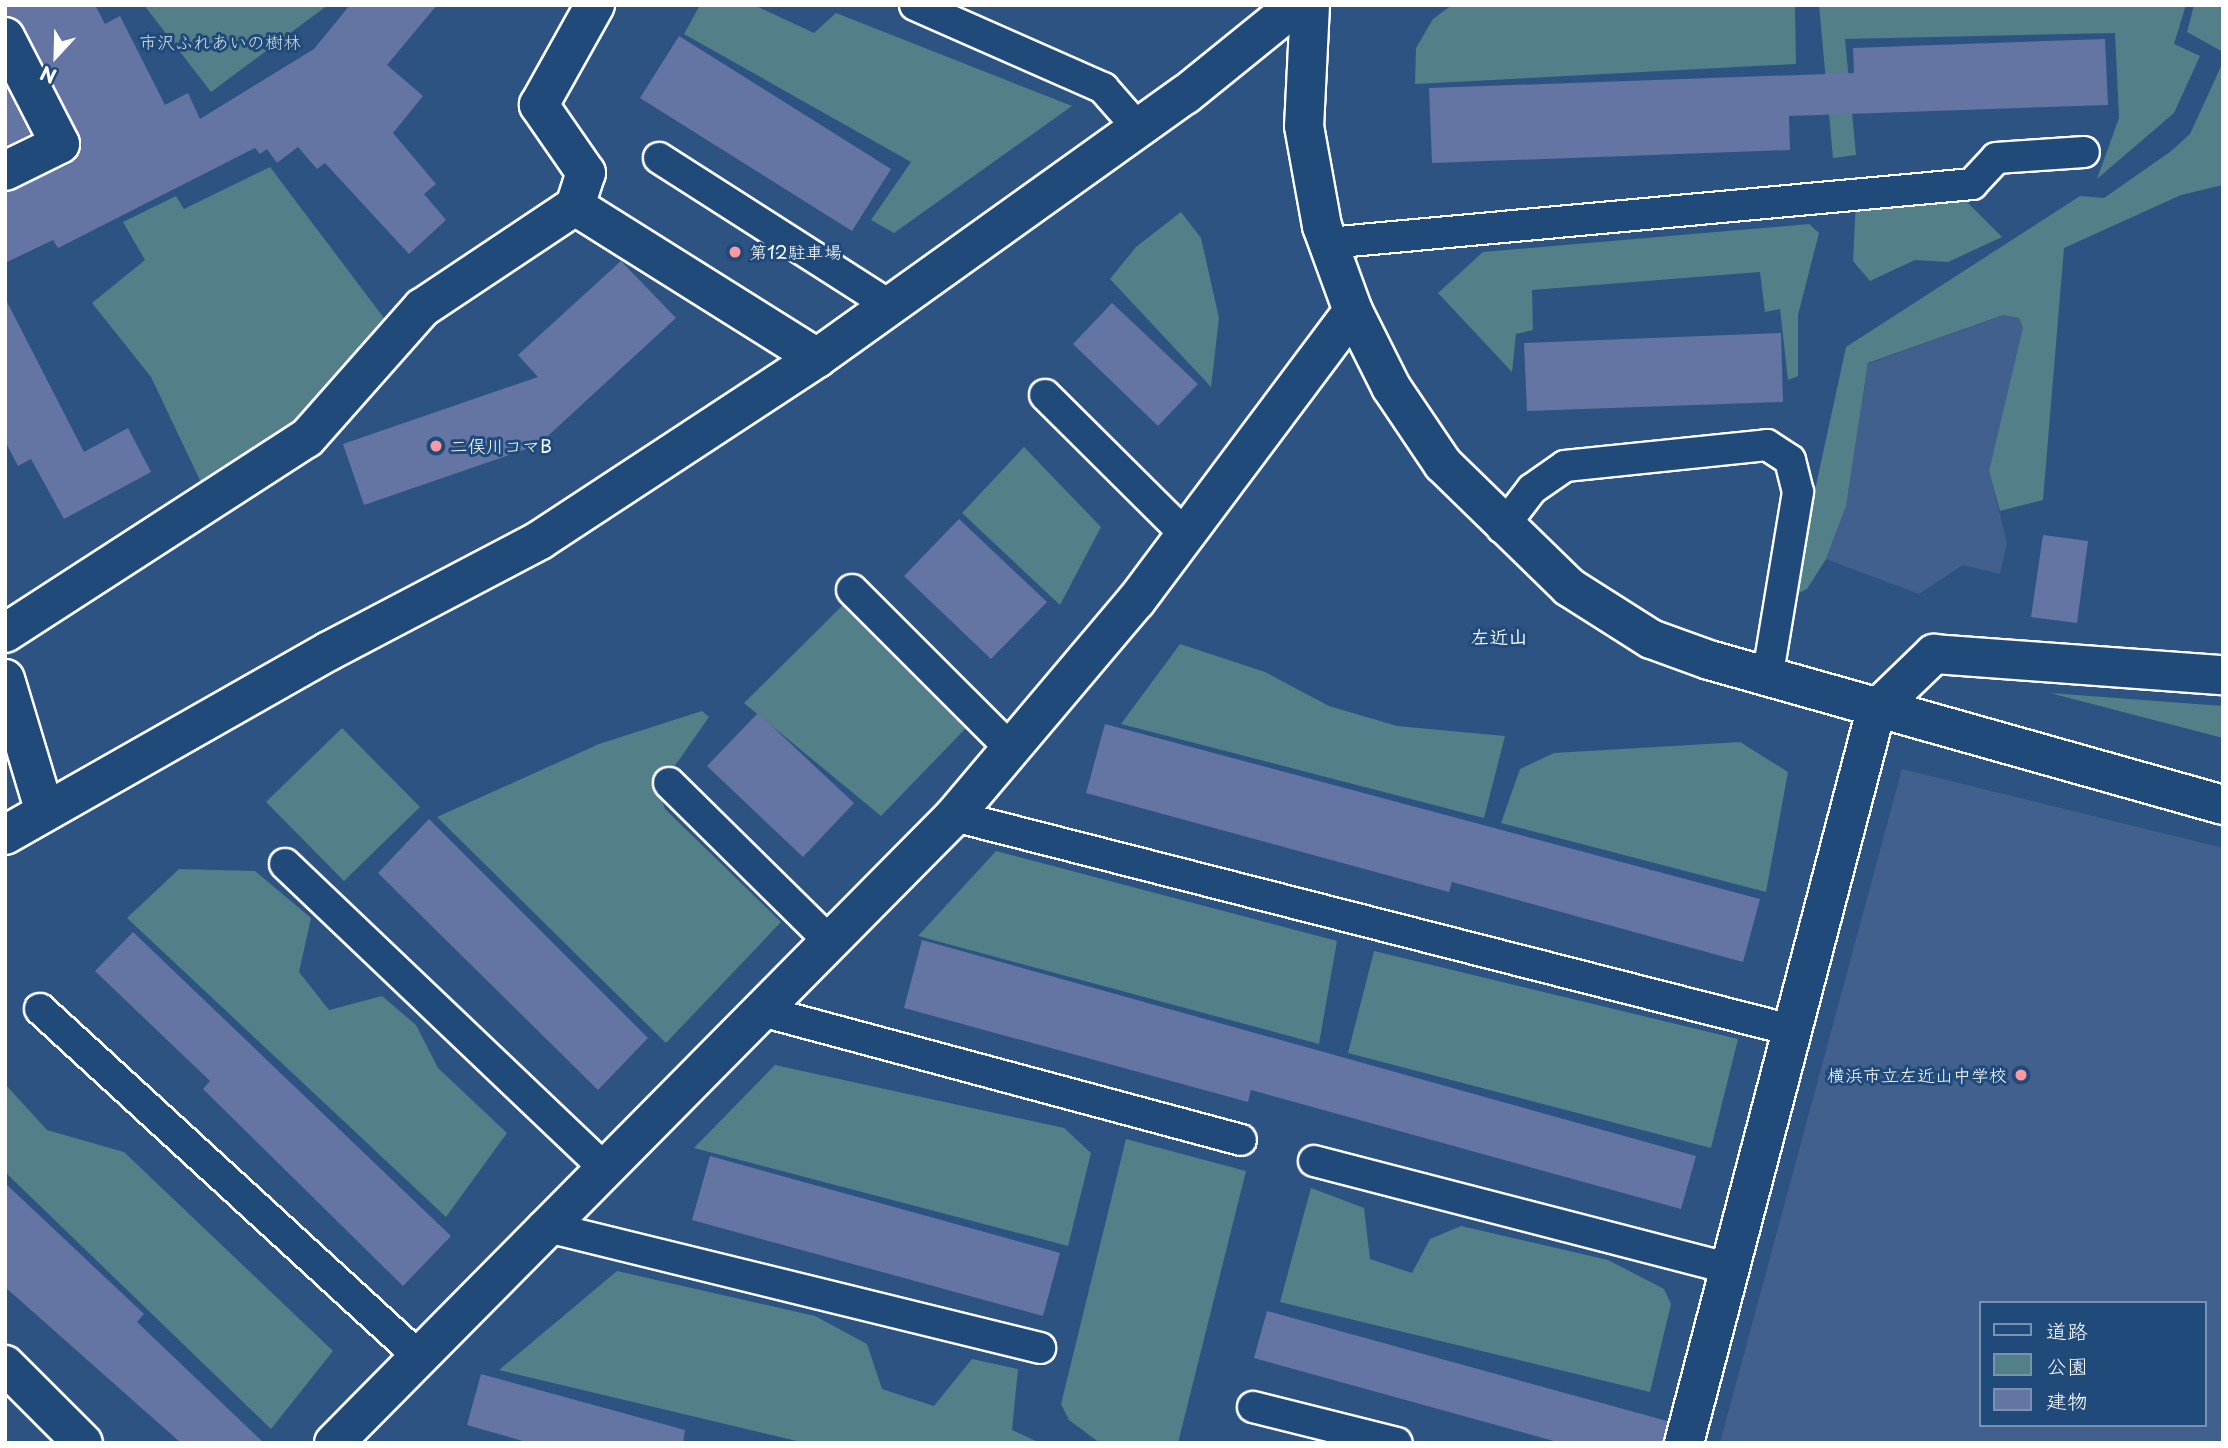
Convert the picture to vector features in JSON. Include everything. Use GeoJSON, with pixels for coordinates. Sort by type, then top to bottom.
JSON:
{"type":"FeatureCollection","features":[{"type":"Feature","properties":{"kind":"street"},"geometry":{"type":"LineString","coordinates":[[5,634],[307,438],[422,308],[575,205],[586,173],[539,105],[595,5]]}},
{"type":"Feature","properties":{"kind":"street"},"geometry":{"type":"LineString","coordinates":[[5,835],[44,809],[540,540],[817,358],[1139,129],[1296,5]]}},
{"type":"Feature","properties":{"kind":"street"},"geometry":{"type":"LineString","coordinates":[[1310,5],[1304,126],[1328,243],[1353,311],[1391,387],[1443,464],[1502,528],[1569,587],[1651,639],[1767,679],[2223,805]]}},
{"type":"Feature","properties":{"kind":"street"},"geometry":{"type":"LineString","coordinates":[[5,37],[60,144],[5,171]]}},
{"type":"Feature","properties":{"kind":"street"},"geometry":{"type":"LineString","coordinates":[[575,205],[817,358]]}},
{"type":"Feature","properties":{"kind":"street"},"geometry":{"type":"LineString","coordinates":[[334,1443],[602,1166],[954,816],[1186,535],[1353,311]]}},
{"type":"Feature","properties":{"kind":"street"},"geometry":{"type":"LineString","coordinates":[[1684,1443],[1727,1268],[1876,710],[1934,654],[2223,675]]}},
{"type":"Feature","properties":{"kind":"street"},"geometry":{"type":"LineString","coordinates":[[5,679],[15,750],[44,809]]}},
{"type":"Feature","properties":{"kind":"street"},"geometry":{"type":"LineString","coordinates":[[5,1365],[83,1443]]}},
{"type":"Feature","properties":{"kind":"lane"},"geometry":{"type":"LineString","coordinates":[[915,5],[1103,88],[1139,129]]}},
{"type":"Feature","properties":{"kind":"lane"},"geometry":{"type":"LineString","coordinates":[[1328,243],[1972,184],[1996,158],[2084,152]]}},
{"type":"Feature","properties":{"kind":"lane"},"geometry":{"type":"LineString","coordinates":[[659,159],[890,306]]}},
{"type":"Feature","properties":{"kind":"lane"},"geometry":{"type":"LineString","coordinates":[[1045,395],[1186,535]]}},
{"type":"Feature","properties":{"kind":"lane"},"geometry":{"type":"LineString","coordinates":[[1502,528],[1532,489],[1565,466],[1767,445],[1790,460],[1798,492],[1767,679]]}},
{"type":"Feature","properties":{"kind":"lane"},"geometry":{"type":"LineString","coordinates":[[852,590],[1011,749]]}},
{"type":"Feature","properties":{"kind":"lane"},"geometry":{"type":"LineString","coordinates":[[669,783],[829,941]]}},
{"type":"Feature","properties":{"kind":"lane"},"geometry":{"type":"LineString","coordinates":[[954,816],[1791,1030]]}},
{"type":"Feature","properties":{"kind":"lane"},"geometry":{"type":"LineString","coordinates":[[285,864],[602,1166]]}},
{"type":"Feature","properties":{"kind":"lane"},"geometry":{"type":"LineString","coordinates":[[40,1009],[418,1355]]}},
{"type":"Feature","properties":{"kind":"lane"},"geometry":{"type":"LineString","coordinates":[[758,1010],[1241,1140]]}},
{"type":"Feature","properties":{"kind":"lane"},"geometry":{"type":"LineString","coordinates":[[1314,1161],[1727,1268]]}},
{"type":"Feature","properties":{"kind":"lane"},"geometry":{"type":"LineString","coordinates":[[543,1226],[1040,1348]]}},
{"type":"Feature","properties":{"kind":"lane"},"geometry":{"type":"LineString","coordinates":[[1254,1407],[1397,1443]]}},
{"type":"Feature","properties":{"kind":"shaded area"},"geometry":{"type":"Polygon","coordinates":[[[2003,315],[2019,318],[2024,328],[1989,471],[2007,543],[2000,574],[1963,565],[1919,594],[1826,559],[1846,506],[1868,364],[2003,315]]]}},
{"type":"Feature","properties":{"kind":"shaded area","name":"横浜市立左近山中学校"},"geometry":{"type":"Polygon","coordinates":[[[1902,769],[2223,848],[2223,1443],[1720,1443],[1902,769]]]}},
{"type":"Feature","properties":{"kind":"green space","name":"市沢ふれあいの樹林"},"geometry":{"type":"Polygon","coordinates":[[[144,5],[328,5],[211,92],[144,5]]]}},
{"type":"Feature","properties":{"kind":"green space"},"geometry":{"type":"Polygon","coordinates":[[[700,5],[754,5],[814,33],[836,13],[1072,106],[894,233],[871,220],[911,162],[684,34],[700,5]]]}},
{"type":"Feature","properties":{"kind":"green space"},"geometry":{"type":"Polygon","coordinates":[[[1452,5],[1795,5],[1796,64],[1415,84],[1416,48],[1433,19],[1452,5]]]}},
{"type":"Feature","properties":{"kind":"green space"},"geometry":{"type":"Polygon","coordinates":[[[1819,5],[2186,5],[2174,44],[2200,56],[2174,113],[2097,179],[2119,118],[2115,33],[1845,39],[1856,155],[1833,158],[1819,5]]]}},
{"type":"Feature","properties":{"kind":"green space"},"geometry":{"type":"Polygon","coordinates":[[[2194,5],[2223,5],[2223,52],[2187,32],[2194,5]]]}},
{"type":"Feature","properties":{"kind":"green space"},"geometry":{"type":"Polygon","coordinates":[[[2223,62],[2223,185],[2181,195],[2064,248],[2043,500],[2000,511],[1989,471],[2023,328],[2019,318],[2003,315],[1868,363],[1846,506],[1826,559],[1807,589],[1792,596],[1846,347],[2080,196],[2104,198],[2170,152],[2190,134],[2223,62]]]}},
{"type":"Feature","properties":{"kind":"green space"},"geometry":{"type":"Polygon","coordinates":[[[270,167],[384,318],[294,432],[207,495],[151,377],[92,303],[145,260],[123,222],[176,196],[184,209],[270,167]]]}},
{"type":"Feature","properties":{"kind":"green space"},"geometry":{"type":"Polygon","coordinates":[[[1958,193],[2002,237],[1948,262],[1915,260],[1870,281],[1853,261],[1856,199],[1958,193]]]}},
{"type":"Feature","properties":{"kind":"green space"},"geometry":{"type":"Polygon","coordinates":[[[1181,212],[1201,238],[1219,318],[1211,387],[1110,279],[1136,247],[1181,212]]]}},
{"type":"Feature","properties":{"kind":"green space"},"geometry":{"type":"Polygon","coordinates":[[[1809,224],[1819,233],[1798,315],[1798,376],[1788,380],[1780,309],[1765,312],[1760,272],[1532,290],[1533,330],[1516,334],[1512,372],[1438,293],[1483,252],[1809,224]]]}},
{"type":"Feature","properties":{"kind":"green space"},"geometry":{"type":"Polygon","coordinates":[[[1024,447],[1101,527],[1060,605],[962,513],[1024,447]]]}},
{"type":"Feature","properties":{"kind":"green space"},"geometry":{"type":"Polygon","coordinates":[[[843,605],[966,728],[881,816],[744,703],[843,605]]]}},
{"type":"Feature","properties":{"kind":"green space"},"geometry":{"type":"Polygon","coordinates":[[[1180,644],[1265,672],[1329,706],[1397,726],[1505,736],[1484,818],[1121,724],[1180,644]]]}},
{"type":"Feature","properties":{"kind":"green space"},"geometry":{"type":"Polygon","coordinates":[[[2050,693],[2223,706],[2223,738],[2050,693]]]}},
{"type":"Feature","properties":{"kind":"green space"},"geometry":{"type":"Polygon","coordinates":[[[702,711],[709,717],[658,790],[665,809],[781,922],[666,1043],[437,817],[599,744],[702,711]]]}},
{"type":"Feature","properties":{"kind":"green space"},"geometry":{"type":"Polygon","coordinates":[[[342,728],[420,807],[344,881],[266,802],[342,728]]]}},
{"type":"Feature","properties":{"kind":"green space"},"geometry":{"type":"Polygon","coordinates":[[[1740,742],[1788,772],[1766,892],[1501,823],[1520,769],[1554,753],[1740,742]]]}},
{"type":"Feature","properties":{"kind":"green space"},"geometry":{"type":"Polygon","coordinates":[[[996,851],[1337,941],[1319,1044],[918,936],[996,851]]]}},
{"type":"Feature","properties":{"kind":"green space"},"geometry":{"type":"Polygon","coordinates":[[[179,869],[255,871],[311,918],[299,972],[329,1010],[382,996],[416,1025],[438,1068],[507,1133],[446,1217],[127,918],[179,869]]]}},
{"type":"Feature","properties":{"kind":"green space"},"geometry":{"type":"Polygon","coordinates":[[[1374,951],[1738,1039],[1711,1148],[1348,1053],[1374,951]]]}},
{"type":"Feature","properties":{"kind":"green space"},"geometry":{"type":"Polygon","coordinates":[[[775,1065],[1064,1128],[1091,1153],[1068,1246],[694,1148],[775,1065]]]}},
{"type":"Feature","properties":{"kind":"green space"},"geometry":{"type":"Polygon","coordinates":[[[5,1084],[47,1130],[124,1152],[333,1351],[271,1429],[5,1172],[5,1084]]]}},
{"type":"Feature","properties":{"kind":"green space"},"geometry":{"type":"Polygon","coordinates":[[[1126,1139],[1246,1171],[1178,1443],[1100,1443],[1069,1420],[1061,1404],[1126,1139]]]}},
{"type":"Feature","properties":{"kind":"green space"},"geometry":{"type":"Polygon","coordinates":[[[1311,1188],[1364,1208],[1370,1259],[1412,1273],[1430,1239],[1461,1226],[1608,1260],[1664,1289],[1671,1304],[1650,1392],[1280,1302],[1311,1188]]]}},
{"type":"Feature","properties":{"kind":"green space"},"geometry":{"type":"Polygon","coordinates":[[[617,1271],[815,1316],[867,1344],[882,1389],[934,1406],[972,1359],[1018,1369],[1012,1430],[1040,1443],[805,1443],[499,1370],[617,1271]]]}},
{"type":"Feature","properties":{"kind":"building"},"geometry":{"type":"Polygon","coordinates":[[[5,5],[95,5],[105,24],[120,16],[165,105],[188,93],[200,119],[314,49],[350,5],[437,5],[387,65],[423,96],[393,133],[436,184],[424,194],[446,220],[409,254],[325,163],[317,169],[298,147],[277,163],[267,149],[260,154],[255,148],[58,248],[53,240],[5,263],[5,193],[70,164],[82,145],[24,27],[5,15],[5,5]]]}},
{"type":"Feature","properties":{"kind":"building"},"geometry":{"type":"Polygon","coordinates":[[[679,36],[891,169],[852,231],[640,98],[679,36]]]}},
{"type":"Feature","properties":{"kind":"building"},"geometry":{"type":"Polygon","coordinates":[[[2105,39],[2108,105],[1789,116],[1790,150],[1432,163],[1429,88],[1854,73],[1853,48],[2105,39]]]}},
{"type":"Feature","properties":{"kind":"building"},"geometry":{"type":"Polygon","coordinates":[[[5,85],[30,134],[5,147],[5,85]]]}},
{"type":"Feature","properties":{"kind":"building"},"geometry":{"type":"Polygon","coordinates":[[[621,261],[676,318],[538,445],[364,505],[343,444],[538,377],[518,355],[621,261]]]}},
{"type":"Feature","properties":{"kind":"building"},"geometry":{"type":"Polygon","coordinates":[[[5,298],[84,452],[128,428],[151,472],[64,519],[31,459],[18,466],[5,441],[5,298]]]}},
{"type":"Feature","properties":{"kind":"building"},"geometry":{"type":"Polygon","coordinates":[[[1112,303],[1198,384],[1158,426],[1073,344],[1112,303]]]}},
{"type":"Feature","properties":{"kind":"building"},"geometry":{"type":"Polygon","coordinates":[[[1781,333],[1783,402],[1527,411],[1524,343],[1781,333]]]}},
{"type":"Feature","properties":{"kind":"building"},"geometry":{"type":"Polygon","coordinates":[[[959,519],[1047,602],[991,659],[904,576],[959,519]]]}},
{"type":"Feature","properties":{"kind":"building"},"geometry":{"type":"Polygon","coordinates":[[[2043,535],[2088,541],[2077,623],[2031,617],[2043,535]]]}},
{"type":"Feature","properties":{"kind":"building"},"geometry":{"type":"Polygon","coordinates":[[[758,713],[854,803],[803,857],[707,766],[758,713]]]}},
{"type":"Feature","properties":{"kind":"building"},"geometry":{"type":"Polygon","coordinates":[[[1105,724],[1760,899],[1743,962],[1452,882],[1449,892],[1086,793],[1105,724]]]}},
{"type":"Feature","properties":{"kind":"building"},"geometry":{"type":"Polygon","coordinates":[[[429,819],[648,1038],[598,1090],[378,873],[429,819]]]}},
{"type":"Feature","properties":{"kind":"building"},"geometry":{"type":"Polygon","coordinates":[[[133,932],[451,1236],[403,1286],[203,1089],[210,1081],[95,971],[133,932]]]}},
{"type":"Feature","properties":{"kind":"building"},"geometry":{"type":"Polygon","coordinates":[[[922,940],[1696,1156],[1681,1209],[1251,1090],[1248,1102],[904,1008],[922,940]]]}},
{"type":"Feature","properties":{"kind":"building"},"geometry":{"type":"Polygon","coordinates":[[[710,1156],[1060,1253],[1043,1316],[692,1220],[710,1156]]]}},
{"type":"Feature","properties":{"kind":"building"},"geometry":{"type":"Polygon","coordinates":[[[5,1183],[144,1314],[137,1322],[264,1443],[181,1443],[5,1287],[5,1183]]]}},
{"type":"Feature","properties":{"kind":"building"},"geometry":{"type":"Polygon","coordinates":[[[1267,1311],[1667,1421],[1663,1443],[1561,1443],[1254,1358],[1267,1311]]]}},
{"type":"Feature","properties":{"kind":"building"},"geometry":{"type":"Polygon","coordinates":[[[481,1374],[685,1430],[683,1443],[530,1443],[467,1425],[481,1374]]]}},
{"type":"Feature","properties":{"kind":"place","name":"第12駐車場"},"geometry":{"type":"Point","coordinates":[735,252]}},
{"type":"Feature","properties":{"kind":"place","name":"二俣川コマB"},"geometry":{"type":"Point","coordinates":[436,446]}},
{"type":"Feature","properties":{"kind":"place","name":"横浜市立左近山中学校"},"geometry":{"type":"Point","coordinates":[2021,1075]}},
{"type":"Feature","properties":{"kind":"district","name":"左近山"},"geometry":{"type":"Point","coordinates":[1499,637]}}]}
